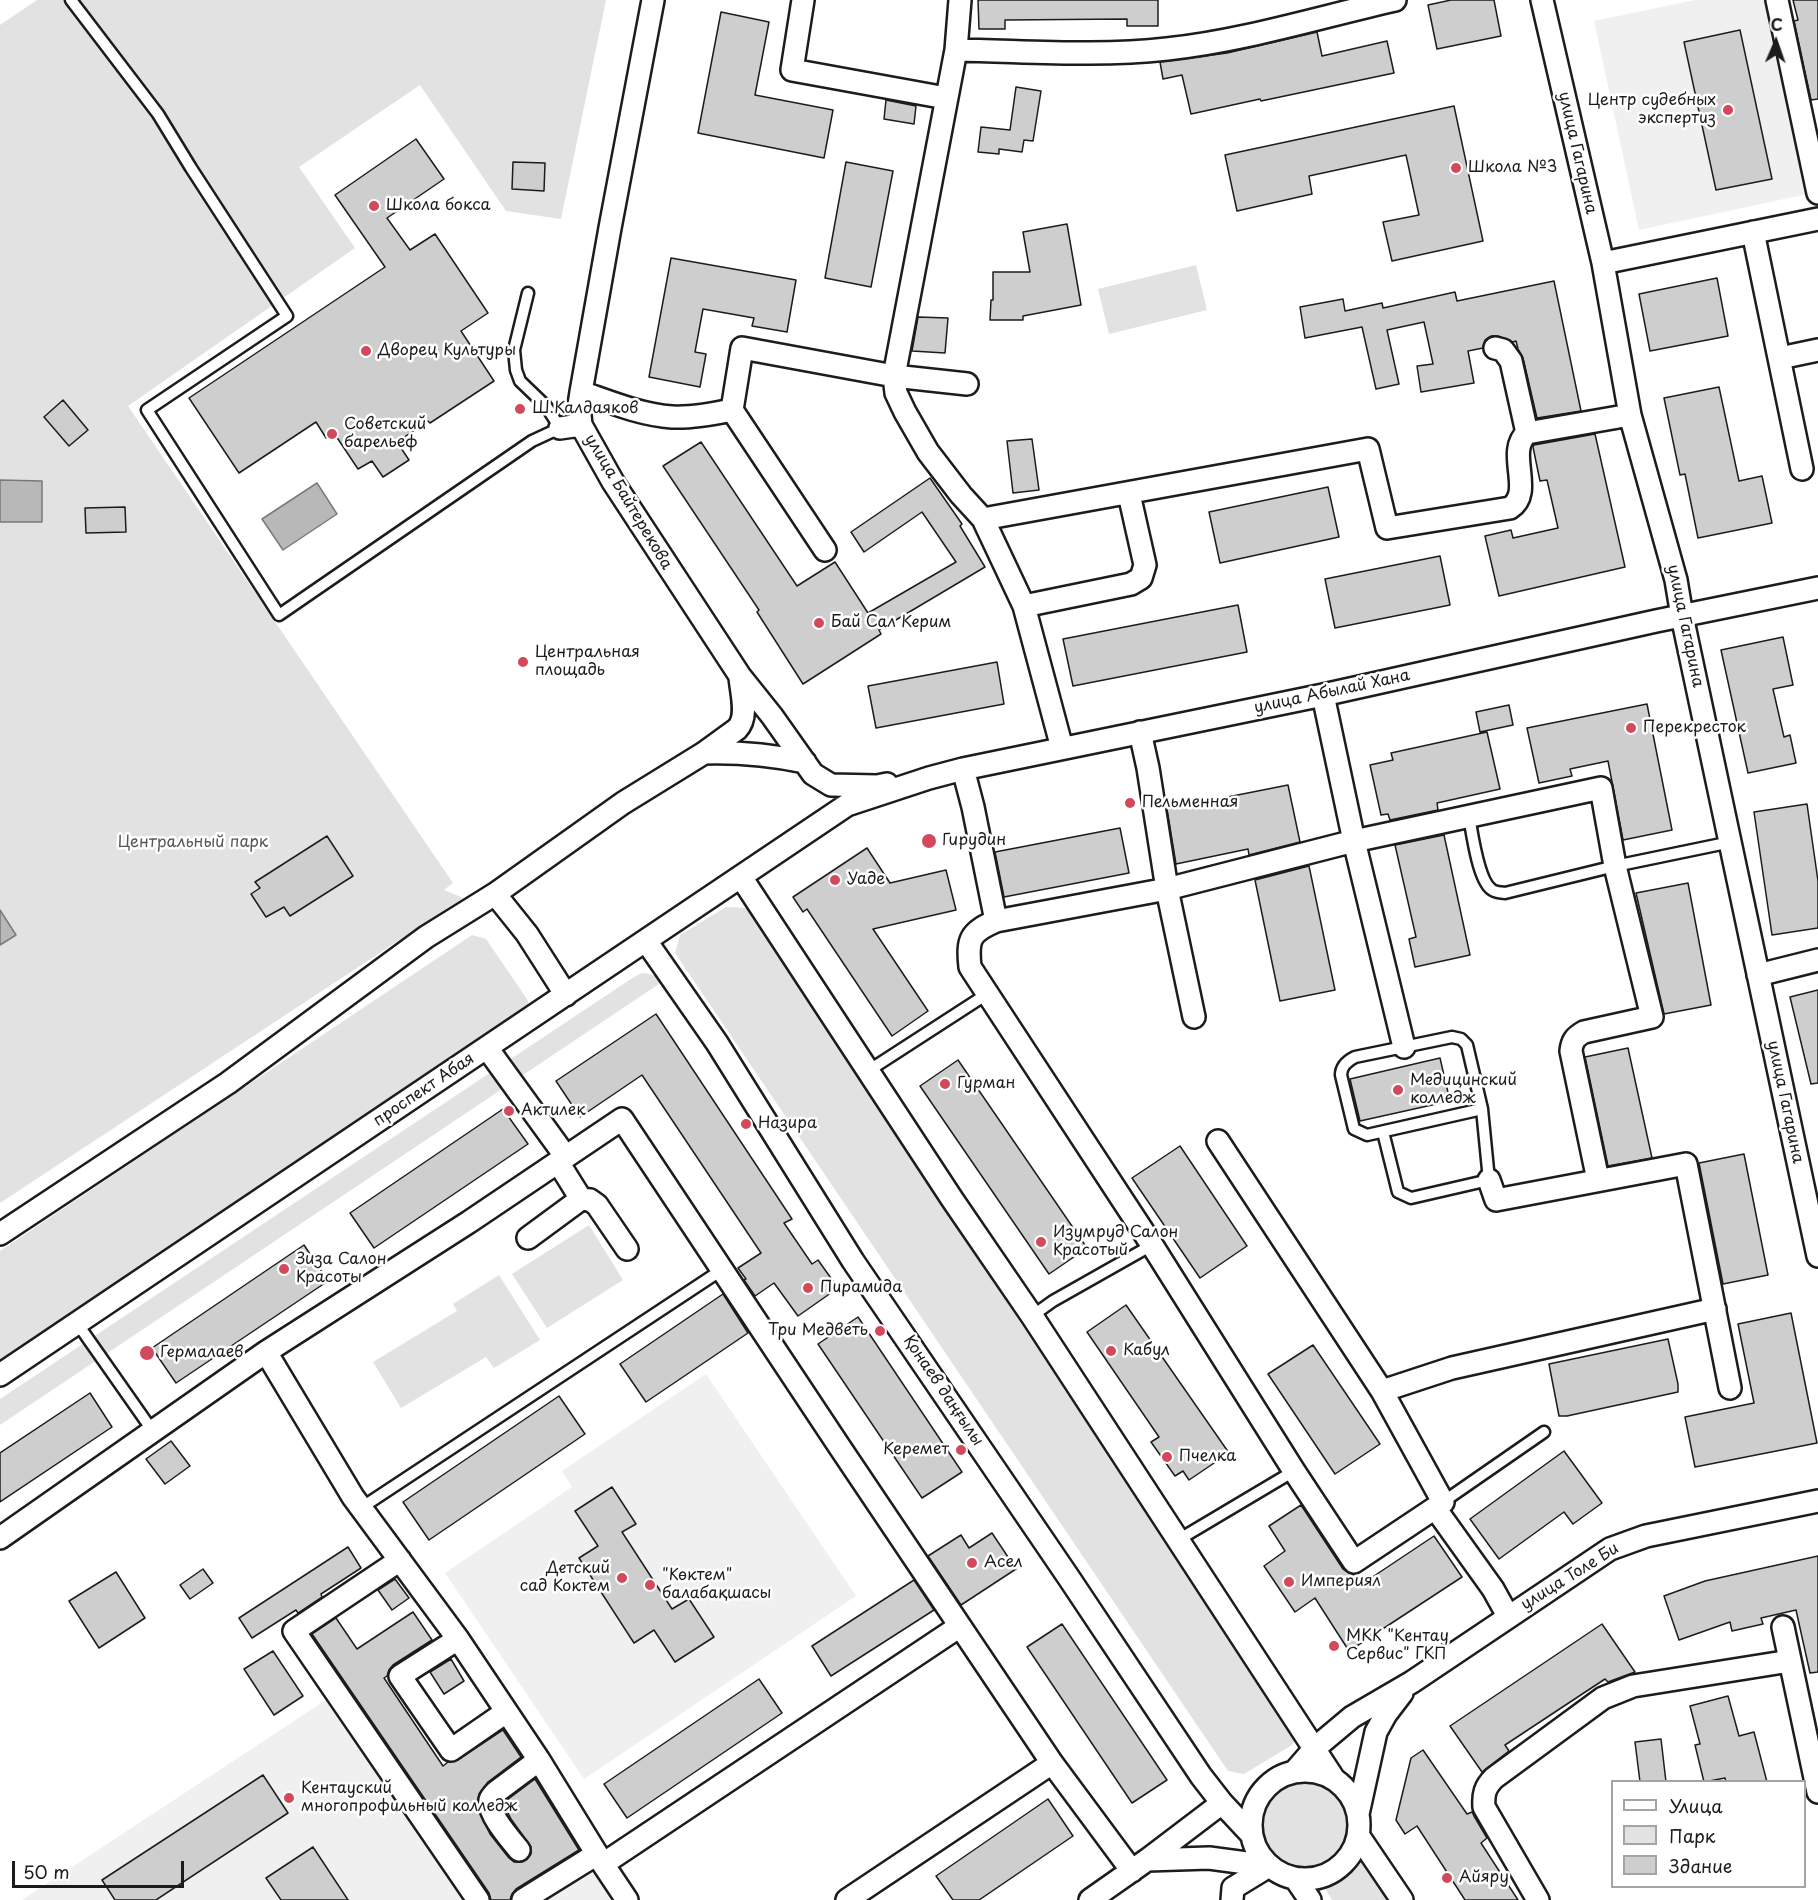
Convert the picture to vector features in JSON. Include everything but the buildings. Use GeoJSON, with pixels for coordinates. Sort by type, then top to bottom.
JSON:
{"type":"FeatureCollection","features":[{"type":"Feature","properties":{"kind":"street","name":"улица Байтерекова"},"geometry":{"type":"LineString","coordinates":[[653,0],[581,392],[579,405],[581,425],[613,482],[740,676],[813,774],[831,785],[877,786],[929,778]]}},
{"type":"Feature","properties":{"kind":"street"},"geometry":{"type":"LineString","coordinates":[[960,0],[956,50],[894,375],[896,393],[928,452],[983,519],[1024,606],[1062,748]]}},
{"type":"Feature","properties":{"kind":"street"},"geometry":{"type":"LineString","coordinates":[[956,50],[1120,53],[1168,49],[1228,39],[1322,8],[1395,0]]}},
{"type":"Feature","properties":{"kind":"street","name":"улица Гагарина"},"geometry":{"type":"LineString","coordinates":[[1542,0],[1603,263],[1630,416],[1676,580],[1818,1256]]}},
{"type":"Feature","properties":{"kind":"street"},"geometry":{"type":"LineString","coordinates":[[1777,0],[1818,193]]}},
{"type":"Feature","properties":{"kind":"street"},"geometry":{"type":"LineString","coordinates":[[797,1],[792,70],[946,98]]}},
{"type":"Feature","properties":{"kind":"street"},"geometry":{"type":"LineString","coordinates":[[1603,263],[1818,219]]}},
{"type":"Feature","properties":{"kind":"street"},"geometry":{"type":"LineString","coordinates":[[1753,232],[1802,469]]}},
{"type":"Feature","properties":{"kind":"street"},"geometry":{"type":"LineString","coordinates":[[825,550],[732,410],[742,348],[894,375],[967,384]]}},
{"type":"Feature","properties":{"kind":"street"},"geometry":{"type":"LineString","coordinates":[[1495,348],[1503,350],[1511,360],[1527,433]]}},
{"type":"Feature","properties":{"kind":"street"},"geometry":{"type":"LineString","coordinates":[[1780,358],[1818,350]]}},
{"type":"Feature","properties":{"kind":"street"},"geometry":{"type":"LineString","coordinates":[[581,392],[630,408],[670,417],[695,416],[732,410]]}},
{"type":"Feature","properties":{"kind":"street"},"geometry":{"type":"LineString","coordinates":[[983,519],[1368,450],[1387,528],[1509,508],[1516,504],[1520,495],[1518,444],[1527,433],[1630,416]]}},
{"type":"Feature","properties":{"kind":"street"},"geometry":{"type":"LineString","coordinates":[[560,428],[581,425]]}},
{"type":"Feature","properties":{"kind":"street"},"geometry":{"type":"LineString","coordinates":[[1024,606],[1131,584],[1141,578],[1145,565],[1129,494]]}},
{"type":"Feature","properties":{"kind":"street","name":"улица Абылай Хана"},"geometry":{"type":"LineString","coordinates":[[848,805],[963,769],[1323,695],[1656,621],[1818,588]]}},
{"type":"Feature","properties":{"kind":"street"},"geometry":{"type":"LineString","coordinates":[[0,1234],[228,1083],[426,937],[495,894],[623,803],[704,753],[741,725],[743,708],[740,676]]}},
{"type":"Feature","properties":{"kind":"street"},"geometry":{"type":"LineString","coordinates":[[1323,695],[1354,841],[1404,1047]]}},
{"type":"Feature","properties":{"kind":"street"},"geometry":{"type":"LineString","coordinates":[[1140,732],[1167,889],[1194,1017]]}},
{"type":"Feature","properties":{"kind":"street"},"geometry":{"type":"LineString","coordinates":[[704,753],[730,752],[805,762]]}},
{"type":"Feature","properties":{"kind":"street"},"geometry":{"type":"LineString","coordinates":[[963,769],[996,921]]}},
{"type":"Feature","properties":{"kind":"street"},"geometry":{"type":"LineString","coordinates":[[1439,1505],[1354,1562],[1152,1245],[970,967],[968,950],[971,938],[979,928],[996,921],[1167,889],[1354,841],[1601,788],[1615,866],[1652,1017],[1584,1032],[1576,1036],[1572,1045],[1571,1051],[1598,1180]]}},
{"type":"Feature","properties":{"kind":"street","name":"проспект Абая"},"geometry":{"type":"LineString","coordinates":[[0,1375],[848,805]]}},
{"type":"Feature","properties":{"kind":"street"},"geometry":{"type":"LineString","coordinates":[[741,878],[952,1199],[1032,1316],[1334,1779]]}},
{"type":"Feature","properties":{"kind":"street"},"geometry":{"type":"LineString","coordinates":[[495,894],[526,934],[566,995]]}},
{"type":"Feature","properties":{"kind":"street","name":"Қонаев даңғылы"},"geometry":{"type":"LineString","coordinates":[[646,941],[717,1043],[853,1261],[1063,1568],[1201,1776],[1251,1834],[1260,1855],[1269,1866]]}},
{"type":"Feature","properties":{"kind":"street"},"geometry":{"type":"LineString","coordinates":[[1758,975],[1818,960]]}},
{"type":"Feature","properties":{"kind":"street"},"geometry":{"type":"LineString","coordinates":[[487,1048],[562,1160],[581,1199]]}},
{"type":"Feature","properties":{"kind":"street"},"geometry":{"type":"LineString","coordinates":[[0,1538],[266,1352],[622,1119],[838,1446],[1052,1763],[1139,1865]]}},
{"type":"Feature","properties":{"kind":"street"},"geometry":{"type":"LineString","coordinates":[[1218,1141],[1382,1391],[1439,1505],[1508,1616]]}},
{"type":"Feature","properties":{"kind":"street"},"geometry":{"type":"LineString","coordinates":[[1490,1180],[1496,1200],[1686,1164],[1730,1388]]}},
{"type":"Feature","properties":{"kind":"street"},"geometry":{"type":"LineString","coordinates":[[528,1238],[581,1199],[590,1200],[597,1205],[627,1249]]}},
{"type":"Feature","properties":{"kind":"street"},"geometry":{"type":"LineString","coordinates":[[1382,1391],[1452,1368],[1715,1309]]}},
{"type":"Feature","properties":{"kind":"street"},"geometry":{"type":"LineString","coordinates":[[266,1352],[361,1508],[458,1639],[539,1760],[627,1900]]}},
{"type":"Feature","properties":{"kind":"street","name":"улица Толе Би"},"geometry":{"type":"LineString","coordinates":[[1295,1772],[1315,1748],[1352,1717],[1412,1682],[1610,1549],[1646,1536],[1818,1501]]}},
{"type":"Feature","properties":{"kind":"street"},"geometry":{"type":"LineString","coordinates":[[400,1560],[294,1631],[478,1900]]}},
{"type":"Feature","properties":{"kind":"street"},"geometry":{"type":"LineString","coordinates":[[523,1900],[600,1859],[960,1626]]}},
{"type":"Feature","properties":{"kind":"street"},"geometry":{"type":"LineString","coordinates":[[1783,1627],[1790,1660],[1809,1712],[1818,1792]]}},
{"type":"Feature","properties":{"kind":"street"},"geometry":{"type":"LineString","coordinates":[[458,1639],[400,1676],[451,1750],[506,1712]]}},
{"type":"Feature","properties":{"kind":"street"},"geometry":{"type":"LineString","coordinates":[[1538,1900],[1484,1807],[1483,1795],[1486,1786],[1494,1778],[1603,1698],[1633,1686],[1790,1660]]}},
{"type":"Feature","properties":{"kind":"street","name":"улица Толе Би"},"geometry":{"type":"LineString","coordinates":[[1358,1825],[1376,1732],[1386,1714],[1412,1682]]}},
{"type":"Feature","properties":{"kind":"street"},"geometry":{"type":"LineString","coordinates":[[519,1850],[494,1816],[490,1798],[539,1760]]}},
{"type":"Feature","properties":{"kind":"street"},"geometry":{"type":"LineString","coordinates":[[847,1900],[1052,1763]]}},
{"type":"Feature","properties":{"kind":"street"},"geometry":{"type":"LineString","coordinates":[[1251,1834],[1250,1820],[1253,1806],[1260,1794],[1275,1779],[1308,1770],[1322,1773],[1343,1786],[1353,1799],[1358,1825],[1402,1900]]}},
{"type":"Feature","properties":{"kind":"street"},"geometry":{"type":"LineString","coordinates":[[1090,1900],[1222,1803]]}},
{"type":"Feature","properties":{"kind":"street"},"geometry":{"type":"LineString","coordinates":[[1139,1865],[1186,1857],[1209,1858],[1269,1866],[1285,1875],[1311,1879],[1326,1875],[1339,1867],[1353,1849],[1358,1825]]}},
{"type":"Feature","properties":{"kind":"street"},"geometry":{"type":"LineString","coordinates":[[1232,1900],[1233,1888],[1269,1866]]}},
{"type":"Feature","properties":{"kind":"street"},"geometry":{"type":"LineString","coordinates":[[1295,1878],[1310,1900]]}},
{"type":"Feature","properties":{"kind":"lane"},"geometry":{"type":"LineString","coordinates":[[71,0],[158,114],[287,316],[147,410],[279,615],[532,441],[560,428],[546,406],[519,381],[516,370],[514,350],[528,293]]}},
{"type":"Feature","properties":{"kind":"lane"},"geometry":{"type":"LineString","coordinates":[[1468,816],[1483,878],[1489,888],[1495,892],[1505,892],[1731,842]]}},
{"type":"Feature","properties":{"kind":"lane"},"geometry":{"type":"LineString","coordinates":[[868,1071],[987,994]]}},
{"type":"Feature","properties":{"kind":"lane"},"geometry":{"type":"LineString","coordinates":[[1383,1132],[1398,1192],[1404,1196],[1411,1198],[1490,1180],[1482,1109],[1467,1045],[1461,1039],[1452,1037],[1355,1057],[1347,1061],[1341,1070],[1354,1129],[1367,1135],[1482,1109]]}},
{"type":"Feature","properties":{"kind":"lane"},"geometry":{"type":"LineString","coordinates":[[1032,1316],[1053,1301],[1152,1245]]}},
{"type":"Feature","properties":{"kind":"lane"},"geometry":{"type":"LineString","coordinates":[[361,1508],[723,1269]]}},
{"type":"Feature","properties":{"kind":"lane"},"geometry":{"type":"LineString","coordinates":[[77,1323],[152,1430]]}},
{"type":"Feature","properties":{"kind":"lane"},"geometry":{"type":"LineString","coordinates":[[1439,1505],[1544,1432]]}},
{"type":"Feature","properties":{"kind":"lane"},"geometry":{"type":"LineString","coordinates":[[1178,1540],[1294,1471]]}},
{"type":"Feature","properties":{"kind":"shaded area"},"geometry":{"type":"Polygon","coordinates":[[[1695,0],[1775,0],[1817,192],[1639,230],[1594,21],[1695,0]]]}},
{"type":"Feature","properties":{"kind":"shaded area"},"geometry":{"type":"Polygon","coordinates":[[[0,480],[42,481],[42,522],[0,522],[0,480]]]}},
{"type":"Feature","properties":{"kind":"shaded area"},"geometry":{"type":"Polygon","coordinates":[[[317,483],[337,514],[283,550],[262,519],[317,483]]]}},
{"type":"Feature","properties":{"kind":"shaded area"},"geometry":{"type":"Polygon","coordinates":[[[0,910],[16,935],[0,945],[0,910]]]}},
{"type":"Feature","properties":{"kind":"shaded area","name":"\"Көктем\" балабақшасы"},"geometry":{"type":"Polygon","coordinates":[[[706,1374],[856,1596],[584,1779],[445,1573],[572,1487],[562,1471],[706,1374]]]}},
{"type":"Feature","properties":{"kind":"shaded area","name":"Кентауский многопрофильный колледж"},"geometry":{"type":"Polygon","coordinates":[[[332,1696],[468,1900],[22,1900],[332,1696]]]}},
{"type":"Feature","properties":{"kind":"shaded area"},"geometry":{"type":"Polygon","coordinates":[[[594,1861],[621,1900],[535,1900],[594,1861]]]}},
{"type":"Feature","properties":{"kind":"green space","name":"Центральный парк"},"geometry":{"type":"Polygon","coordinates":[[[37,0],[606,0],[561,219],[506,211],[420,85],[299,167],[355,248],[128,406],[453,883],[444,890],[463,898],[0,1203],[0,25],[37,0]]]}},
{"type":"Feature","properties":{"kind":"green space"},"geometry":{"type":"Polygon","coordinates":[[[1196,265],[1207,310],[1109,334],[1098,289],[1196,265]]]}},
{"type":"Feature","properties":{"kind":"green space"},"geometry":{"type":"Polygon","coordinates":[[[726,907],[747,908],[1297,1738],[1292,1745],[1244,1774],[1228,1771],[675,953],[680,935],[726,907]]]}},
{"type":"Feature","properties":{"kind":"green space"},"geometry":{"type":"Polygon","coordinates":[[[472,935],[486,939],[527,999],[531,1011],[0,1375],[0,1251],[472,935]]]}},
{"type":"Feature","properties":{"kind":"green space"},"geometry":{"type":"Polygon","coordinates":[[[642,973],[665,980],[0,1425],[0,1399],[642,973]]]}},
{"type":"Feature","properties":{"kind":"green space"},"geometry":{"type":"Polygon","coordinates":[[[589,1225],[623,1280],[547,1328],[512,1274],[589,1225]]]}},
{"type":"Feature","properties":{"kind":"green space"},"geometry":{"type":"Polygon","coordinates":[[[499,1275],[540,1340],[494,1368],[486,1357],[401,1408],[373,1362],[457,1311],[453,1304],[499,1275]]]}},
{"type":"Feature","properties":{"kind":"green space"},"geometry":{"type":"Polygon","coordinates":[[[1306,1778],[1323,1781],[1337,1791],[1347,1805],[1350,1822],[1347,1839],[1337,1853],[1323,1863],[1306,1866],[1289,1863],[1275,1853],[1265,1839],[1262,1822],[1265,1805],[1275,1791],[1289,1781],[1306,1778]]]}},
{"type":"Feature","properties":{"kind":"green space"},"geometry":{"type":"Polygon","coordinates":[[[1360,1862],[1373,1865],[1397,1900],[1332,1900],[1326,1890],[1328,1883],[1360,1862]]]}},
{"type":"Feature","properties":{"kind":"place","name":"Центр судебных экспертиз"},"geometry":{"type":"Point","coordinates":[1728,110]}},
{"type":"Feature","properties":{"kind":"place","name":"Школа №3"},"geometry":{"type":"Point","coordinates":[1456,168]}},
{"type":"Feature","properties":{"kind":"place","name":"Школа бокса"},"geometry":{"type":"Point","coordinates":[374,206]}},
{"type":"Feature","properties":{"kind":"place","name":"Дворец Культуры"},"geometry":{"type":"Point","coordinates":[366,351]}},
{"type":"Feature","properties":{"kind":"place","name":"Ш.Калдаяков"},"geometry":{"type":"Point","coordinates":[520,409]}},
{"type":"Feature","properties":{"kind":"place","name":"Советский барельеф"},"geometry":{"type":"Point","coordinates":[332,434]}},
{"type":"Feature","properties":{"kind":"place","name":"Бай Сал Керим"},"geometry":{"type":"Point","coordinates":[819,623]}},
{"type":"Feature","properties":{"kind":"place","name":"Центральная площадь"},"geometry":{"type":"Point","coordinates":[523,662]}},
{"type":"Feature","properties":{"kind":"place","name":"Перекресток"},"geometry":{"type":"Point","coordinates":[1631,728]}},
{"type":"Feature","properties":{"kind":"place","name":"Пельменная"},"geometry":{"type":"Point","coordinates":[1130,803]}},
{"type":"Feature","properties":{"kind":"place","name":"Гирудин"},"geometry":{"type":"Point","coordinates":[929,841]}},
{"type":"Feature","properties":{"kind":"place","name":"Уаде"},"geometry":{"type":"Point","coordinates":[835,880]}},
{"type":"Feature","properties":{"kind":"place","name":"Гурман"},"geometry":{"type":"Point","coordinates":[945,1084]}},
{"type":"Feature","properties":{"kind":"place","name":"Медицинский колледж"},"geometry":{"type":"Point","coordinates":[1398,1090]}},
{"type":"Feature","properties":{"kind":"place","name":"Актилек"},"geometry":{"type":"Point","coordinates":[509,1111]}},
{"type":"Feature","properties":{"kind":"place","name":"Назира"},"geometry":{"type":"Point","coordinates":[746,1124]}},
{"type":"Feature","properties":{"kind":"place","name":"Изумруд Салон Красотый"},"geometry":{"type":"Point","coordinates":[1041,1242]}},
{"type":"Feature","properties":{"kind":"place","name":"Зиза Салон Красоты"},"geometry":{"type":"Point","coordinates":[284,1269]}},
{"type":"Feature","properties":{"kind":"place","name":"Пирамида"},"geometry":{"type":"Point","coordinates":[808,1288]}},
{"type":"Feature","properties":{"kind":"place","name":"Три Медветь"},"geometry":{"type":"Point","coordinates":[880,1331]}},
{"type":"Feature","properties":{"kind":"place","name":"Кабул"},"geometry":{"type":"Point","coordinates":[1111,1351]}},
{"type":"Feature","properties":{"kind":"place","name":"Гермалаев"},"geometry":{"type":"Point","coordinates":[147,1353]}},
{"type":"Feature","properties":{"kind":"place","name":"Керемет"},"geometry":{"type":"Point","coordinates":[961,1450]}},
{"type":"Feature","properties":{"kind":"place","name":"Пчелка"},"geometry":{"type":"Point","coordinates":[1167,1457]}},
{"type":"Feature","properties":{"kind":"place","name":"Асел"},"geometry":{"type":"Point","coordinates":[972,1563]}},
{"type":"Feature","properties":{"kind":"place","name":"Детский сад Коктем"},"geometry":{"type":"Point","coordinates":[622,1578]}},
{"type":"Feature","properties":{"kind":"place","name":"Империял"},"geometry":{"type":"Point","coordinates":[1289,1582]}},
{"type":"Feature","properties":{"kind":"place","name":"\"Көктем\" балабақшасы"},"geometry":{"type":"Point","coordinates":[650,1585]}},
{"type":"Feature","properties":{"kind":"place","name":"МКК \"Кентау Сервис\" ГКП"},"geometry":{"type":"Point","coordinates":[1334,1646]}},
{"type":"Feature","properties":{"kind":"place","name":"Кентауский многопрофильный колледж"},"geometry":{"type":"Point","coordinates":[289,1798]}},
{"type":"Feature","properties":{"kind":"place","name":"Айяру"},"geometry":{"type":"Point","coordinates":[1447,1878]}}]}
